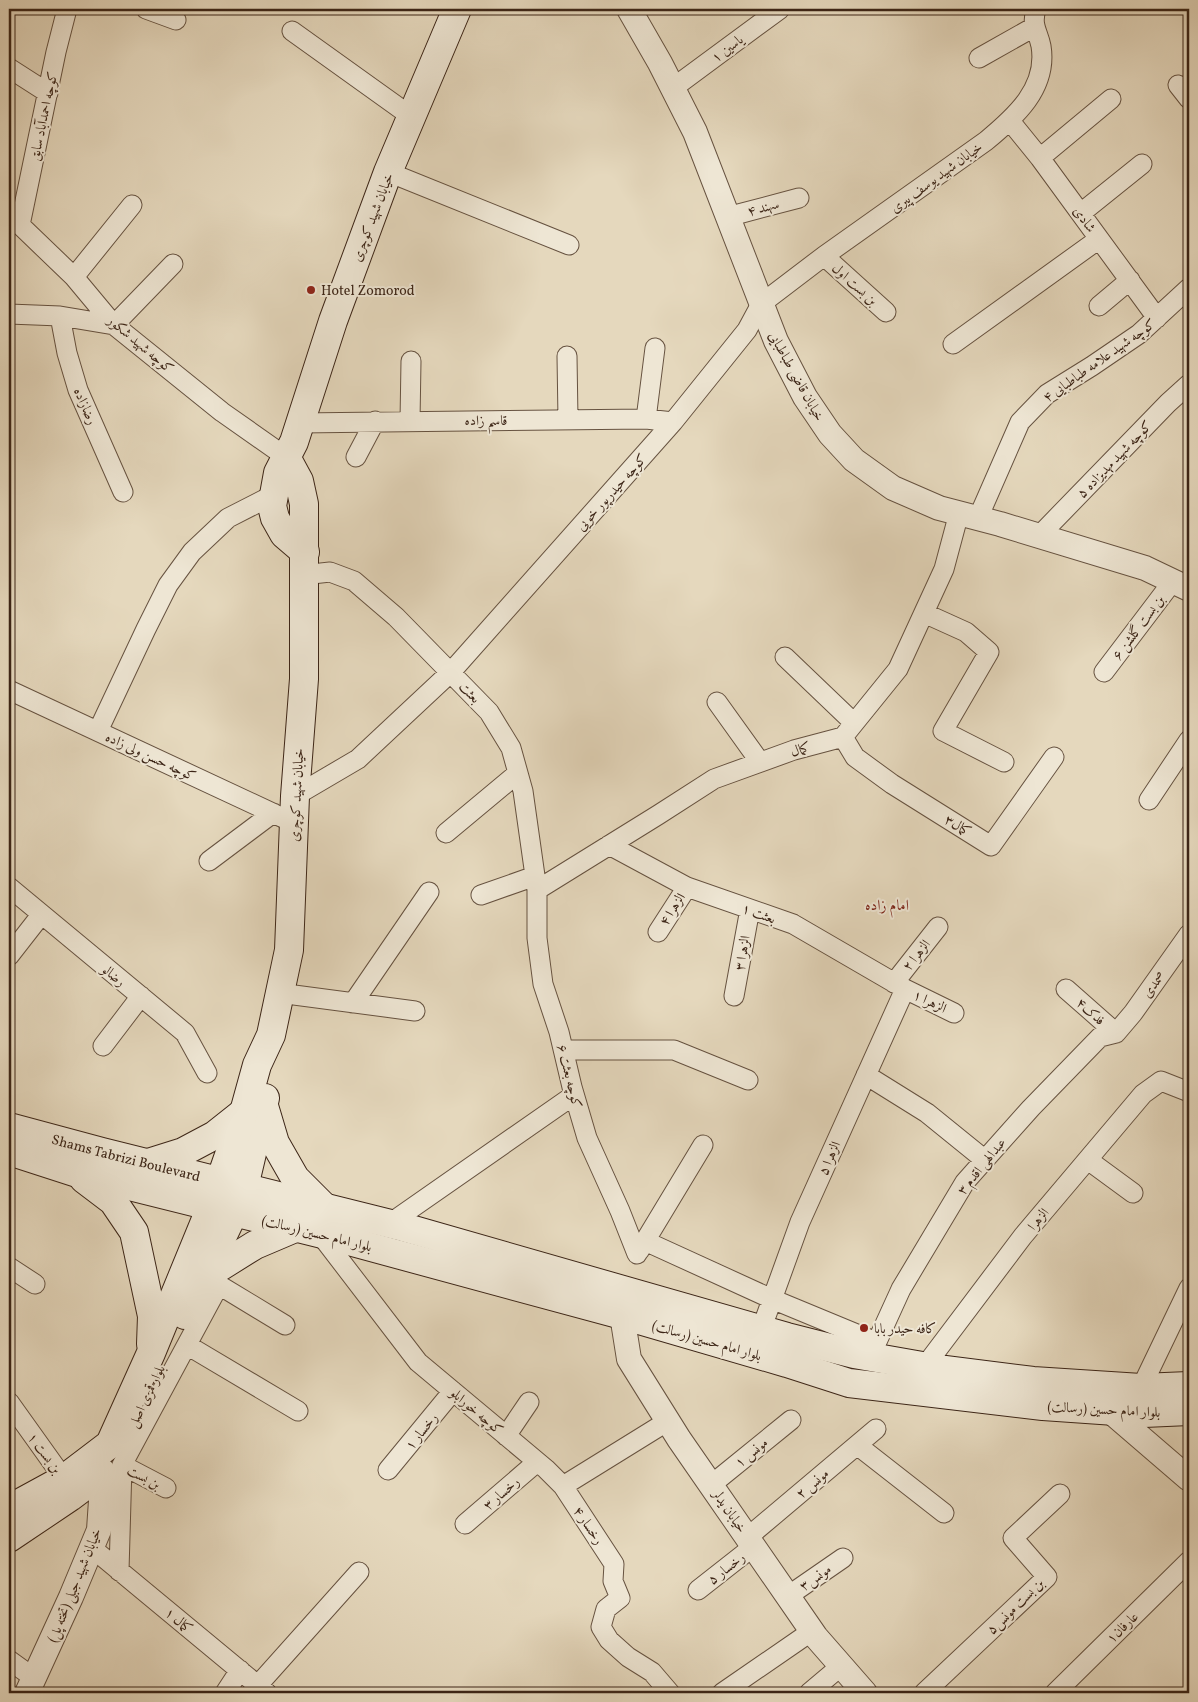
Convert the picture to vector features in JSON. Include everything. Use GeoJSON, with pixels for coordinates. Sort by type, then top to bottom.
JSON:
{"type":"FeatureCollection","features":[{"type":"Feature","properties":{"kind":"main road","name":"خیابان شهید کوچری"},"geometry":{"type":"LineString","coordinates":[[304,564],[275,518],[272,506],[278,474],[294,442],[332,320],[388,172],[412,117],[453,10]]}},
{"type":"Feature","properties":{"kind":"main road","name":"خیابان شهید کوچری"},"geometry":{"type":"LineString","coordinates":[[223,1210],[254,1109],[257,1065],[271,1035],[289,950],[284,818],[294,796],[304,679],[305,608],[304,504],[299,481],[286,457]]}},
{"type":"Feature","properties":{"kind":"main road"},"geometry":{"type":"LineString","coordinates":[[148,1163],[183,1152],[216,1135],[254,1109],[295,1178],[323,1206]]}},
{"type":"Feature","properties":{"kind":"main road","name":"Shams Tabrizi Boulevard"},"geometry":{"type":"LineString","coordinates":[[9,1127],[232,1184]]}},
{"type":"Feature","properties":{"kind":"main road","name":"Shams Tabrizi Boulevard"},"geometry":{"type":"LineString","coordinates":[[9,1151],[77,1173],[223,1210]]}},
{"type":"Feature","properties":{"kind":"main road"},"geometry":{"type":"LineString","coordinates":[[77,1173],[113,1202],[134,1232],[152,1316],[151,1353]]}},
{"type":"Feature","properties":{"kind":"main road","name":"بلوار امام حسین (رسالت)"},"geometry":{"type":"LineString","coordinates":[[232,1184],[389,1224],[760,1330],[844,1352],[873,1350],[925,1366],[1033,1381],[1141,1388],[1189,1386]]}},
{"type":"Feature","properties":{"kind":"main road","name":"بلوار امام حسین (رسالت)"},"geometry":{"type":"LineString","coordinates":[[223,1210],[622,1315],[849,1383],[1043,1406],[1144,1413],[1189,1411]]}},
{"type":"Feature","properties":{"kind":"main road","name":"بلوار قمری اصل"},"geometry":{"type":"LineString","coordinates":[[9,1538],[113,1468],[114,1462],[191,1302],[223,1210]]}},
{"type":"Feature","properties":{"kind":"main road","name":"بلوار قمری اصل"},"geometry":{"type":"LineString","coordinates":[[9,1509],[64,1479],[110,1444],[151,1353],[223,1210]]}},
{"type":"Feature","properties":{"kind":"main road"},"geometry":{"type":"LineString","coordinates":[[191,1302],[218,1268],[255,1245],[308,1231]]}},
{"type":"Feature","properties":{"kind":"street","name":"کوچه احمدآباد سابق"},"geometry":{"type":"LineString","coordinates":[[15,221],[48,93],[67,9]]}},
{"type":"Feature","properties":{"kind":"street"},"geometry":{"type":"LineString","coordinates":[[146,9],[176,20]]}},
{"type":"Feature","properties":{"kind":"street","name":"خیابان قاضی طباطبایی"},"geometry":{"type":"LineString","coordinates":[[630,9],[695,132],[761,304],[784,357],[805,397],[830,434],[854,460],[893,488],[939,508],[1145,568],[1181,585]]}},
{"type":"Feature","properties":{"kind":"street","name":"یاسین ۱"},"geometry":{"type":"LineString","coordinates":[[673,88],[780,9]]}},
{"type":"Feature","properties":{"kind":"street"},"geometry":{"type":"LineString","coordinates":[[979,58],[1035,18]]}},
{"type":"Feature","properties":{"kind":"street","name":"خیابان شهید یوسف پیری"},"geometry":{"type":"LineString","coordinates":[[761,304],[824,256],[986,141],[1010,121],[1026,102],[1037,83],[1042,64],[1041,45],[1035,18]]}},
{"type":"Feature","properties":{"kind":"street"},"geometry":{"type":"LineString","coordinates":[[292,30],[412,117]]}},
{"type":"Feature","properties":{"kind":"street"},"geometry":{"type":"LineString","coordinates":[[9,68],[48,93]]}},
{"type":"Feature","properties":{"kind":"street"},"geometry":{"type":"LineString","coordinates":[[1040,158],[1111,99]]}},
{"type":"Feature","properties":{"kind":"street","name":"شادی"},"geometry":{"type":"LineString","coordinates":[[1010,121],[1040,158],[1158,318]]}},
{"type":"Feature","properties":{"kind":"street"},"geometry":{"type":"LineString","coordinates":[[1081,213],[1142,164]]}},
{"type":"Feature","properties":{"kind":"street"},"geometry":{"type":"LineString","coordinates":[[388,172],[569,245]]}},
{"type":"Feature","properties":{"kind":"street","name":"سهند ۴"},"geometry":{"type":"LineString","coordinates":[[727,217],[799,198]]}},
{"type":"Feature","properties":{"kind":"street"},"geometry":{"type":"LineString","coordinates":[[74,277],[132,206]]}},
{"type":"Feature","properties":{"kind":"street","name":"کوچه شهید شکور"},"geometry":{"type":"LineString","coordinates":[[15,221],[74,277],[114,325],[222,412],[286,457]]}},
{"type":"Feature","properties":{"kind":"street"},"geometry":{"type":"LineString","coordinates":[[953,344],[1099,239]]}},
{"type":"Feature","properties":{"kind":"street","name":"بن بست اول"},"geometry":{"type":"LineString","coordinates":[[824,256],[886,312]]}},
{"type":"Feature","properties":{"kind":"street"},"geometry":{"type":"LineString","coordinates":[[9,314],[60,316],[114,325],[173,264]]}},
{"type":"Feature","properties":{"kind":"street"},"geometry":{"type":"LineString","coordinates":[[1099,306],[1130,280]]}},
{"type":"Feature","properties":{"kind":"street","name":"کوچه شهید علامه طباطبایی ۴"},"geometry":{"type":"LineString","coordinates":[[968,516],[1020,422],[1047,394],[1139,334],[1189,288]]}},
{"type":"Feature","properties":{"kind":"street","name":"کوچه حیدرپور خویی"},"geometry":{"type":"LineString","coordinates":[[294,796],[358,759],[451,672],[673,422],[747,330],[761,304]]}},
{"type":"Feature","properties":{"kind":"street","name":"رضازاده"},"geometry":{"type":"LineString","coordinates":[[60,316],[67,354],[78,390],[123,492]]}},
{"type":"Feature","properties":{"kind":"street"},"geometry":{"type":"LineString","coordinates":[[646,419],[655,348]]}},
{"type":"Feature","properties":{"kind":"street"},"geometry":{"type":"LineString","coordinates":[[567,356],[568,420]]}},
{"type":"Feature","properties":{"kind":"street"},"geometry":{"type":"LineString","coordinates":[[410,421],[411,361]]}},
{"type":"Feature","properties":{"kind":"street","name":"کوچه شهید مهدیزاده ۵"},"geometry":{"type":"LineString","coordinates":[[1039,536],[1168,403],[1189,384]]}},
{"type":"Feature","properties":{"kind":"street","name":"قاسم زاده"},"geometry":{"type":"LineString","coordinates":[[299,423],[646,419],[673,422]]}},
{"type":"Feature","properties":{"kind":"street"},"geometry":{"type":"LineString","coordinates":[[356,457],[375,421]]}},
{"type":"Feature","properties":{"kind":"street"},"geometry":{"type":"LineString","coordinates":[[98,732],[164,594],[192,552],[228,518],[273,495]]}},
{"type":"Feature","properties":{"kind":"street"},"geometry":{"type":"LineString","coordinates":[[842,737],[898,670],[968,516]]}},
{"type":"Feature","properties":{"kind":"street","name":"بعثت"},"geometry":{"type":"LineString","coordinates":[[304,564],[354,581],[396,617],[489,712],[511,748],[523,791],[536,883]]}},
{"type":"Feature","properties":{"kind":"street","name":"بن بست گلشن ۶"},"geometry":{"type":"LineString","coordinates":[[1104,672],[1181,585]]}},
{"type":"Feature","properties":{"kind":"street"},"geometry":{"type":"LineString","coordinates":[[924,613],[966,632],[989,652],[943,731],[1004,762]]}},
{"type":"Feature","properties":{"kind":"street"},"geometry":{"type":"LineString","coordinates":[[785,657],[854,723]]}},
{"type":"Feature","properties":{"kind":"street","name":"کوچه حسن ولی زاده"},"geometry":{"type":"LineString","coordinates":[[9,690],[284,818]]}},
{"type":"Feature","properties":{"kind":"street"},"geometry":{"type":"LineString","coordinates":[[717,702],[760,762]]}},
{"type":"Feature","properties":{"kind":"street","name":"کمال"},"geometry":{"type":"LineString","coordinates":[[481,895],[536,883],[609,845],[714,779],[794,750],[842,737]]}},
{"type":"Feature","properties":{"kind":"street","name":"کمال۳"},"geometry":{"type":"LineString","coordinates":[[842,737],[855,757],[892,784],[991,846],[1054,757]]}},
{"type":"Feature","properties":{"kind":"street"},"geometry":{"type":"LineString","coordinates":[[1149,800],[1189,740]]}},
{"type":"Feature","properties":{"kind":"street"},"geometry":{"type":"LineString","coordinates":[[446,833],[518,773]]}},
{"type":"Feature","properties":{"kind":"street"},"geometry":{"type":"LineString","coordinates":[[209,861],[284,818]]}},
{"type":"Feature","properties":{"kind":"street","name":"بعثت ۱"},"geometry":{"type":"LineString","coordinates":[[609,845],[687,887],[793,924],[900,986]]}},
{"type":"Feature","properties":{"kind":"street","name":"کوچه بعثت ۶"},"geometry":{"type":"LineString","coordinates":[[536,883],[538,938],[543,984],[560,1032],[574,1095],[587,1138],[620,1211],[641,1248]]}},
{"type":"Feature","properties":{"kind":"street","name":"رضالو"},"geometry":{"type":"LineString","coordinates":[[9,887],[185,1033],[207,1072]]}},
{"type":"Feature","properties":{"kind":"street","name":"الزهرا ۴"},"geometry":{"type":"LineString","coordinates":[[658,932],[687,887]]}},
{"type":"Feature","properties":{"kind":"street"},"geometry":{"type":"LineString","coordinates":[[353,1003],[429,892]]}},
{"type":"Feature","properties":{"kind":"street","name":"الزهرا ۳"},"geometry":{"type":"LineString","coordinates":[[734,996],[750,909]]}},
{"type":"Feature","properties":{"kind":"street"},"geometry":{"type":"LineString","coordinates":[[9,956],[41,915]]}},
{"type":"Feature","properties":{"kind":"street","name":"الزهرا ۲"},"geometry":{"type":"LineString","coordinates":[[900,986],[938,928]]}},
{"type":"Feature","properties":{"kind":"street","name":"صمدی"},"geometry":{"type":"LineString","coordinates":[[1116,1033],[1133,1013],[1189,934]]}},
{"type":"Feature","properties":{"kind":"street","name":"الزهرا ۱"},"geometry":{"type":"LineString","coordinates":[[900,986],[954,1012]]}},
{"type":"Feature","properties":{"kind":"street","name":"الزهرا ۵"},"geometry":{"type":"LineString","coordinates":[[760,1330],[800,1222],[866,1075],[900,986]]}},
{"type":"Feature","properties":{"kind":"street","name":"فدک۴"},"geometry":{"type":"LineString","coordinates":[[1066,989],[1116,1033]]}},
{"type":"Feature","properties":{"kind":"street"},"geometry":{"type":"LineString","coordinates":[[279,993],[415,1011]]}},
{"type":"Feature","properties":{"kind":"street"},"geometry":{"type":"LineString","coordinates":[[103,1046],[141,996]]}},
{"type":"Feature","properties":{"kind":"street","name":"عبدالهی اقدم ۳"},"geometry":{"type":"LineString","coordinates":[[873,1350],[901,1289],[965,1182],[1031,1108],[1100,1037],[1116,1033]]}},
{"type":"Feature","properties":{"kind":"street"},"geometry":{"type":"LineString","coordinates":[[564,1050],[674,1050],[748,1080]]}},
{"type":"Feature","properties":{"kind":"street"},"geometry":{"type":"LineString","coordinates":[[866,1075],[927,1113],[985,1160]]}},
{"type":"Feature","properties":{"kind":"street","name":"الزهرا"},"geometry":{"type":"LineString","coordinates":[[925,1366],[1023,1236],[1144,1094],[1161,1082],[1189,1092]]}},
{"type":"Feature","properties":{"kind":"street"},"geometry":{"type":"LineString","coordinates":[[389,1224],[574,1095]]}},
{"type":"Feature","properties":{"kind":"street"},"geometry":{"type":"LineString","coordinates":[[703,1145],[641,1248],[772,1300],[873,1350]]}},
{"type":"Feature","properties":{"kind":"street"},"geometry":{"type":"LineString","coordinates":[[1088,1160],[1133,1193]]}},
{"type":"Feature","properties":{"kind":"street","name":"کوچه خورابلو"},"geometry":{"type":"LineString","coordinates":[[308,1231],[418,1362],[563,1486]]}},
{"type":"Feature","properties":{"kind":"street"},"geometry":{"type":"LineString","coordinates":[[9,1267],[35,1284]]}},
{"type":"Feature","properties":{"kind":"street"},"geometry":{"type":"LineString","coordinates":[[119,1571],[113,1468],[187,1344],[219,1286],[285,1325]]}},
{"type":"Feature","properties":{"kind":"street"},"geometry":{"type":"LineString","coordinates":[[1141,1388],[1189,1288]]}},
{"type":"Feature","properties":{"kind":"street","name":"خیابان یدلر"},"geometry":{"type":"LineString","coordinates":[[622,1315],[629,1358],[668,1421],[812,1631],[865,1693]]}},
{"type":"Feature","properties":{"kind":"street"},"geometry":{"type":"LineString","coordinates":[[187,1344],[298,1411]]}},
{"type":"Feature","properties":{"kind":"street","name":"رخسار ۱"},"geometry":{"type":"LineString","coordinates":[[388,1470],[453,1391]]}},
{"type":"Feature","properties":{"kind":"street","name":"بن بست ۱"},"geometry":{"type":"LineString","coordinates":[[9,1402],[64,1479]]}},
{"type":"Feature","properties":{"kind":"street"},"geometry":{"type":"LineString","coordinates":[[506,1436],[529,1402]]}},
{"type":"Feature","properties":{"kind":"street"},"geometry":{"type":"LineString","coordinates":[[1110,1411],[1189,1479]]}},
{"type":"Feature","properties":{"kind":"street","name":"مونس ۱"},"geometry":{"type":"LineString","coordinates":[[711,1485],[791,1420]]}},
{"type":"Feature","properties":{"kind":"street"},"geometry":{"type":"LineString","coordinates":[[563,1486],[668,1421]]}},
{"type":"Feature","properties":{"kind":"street","name":"مونس ۲"},"geometry":{"type":"LineString","coordinates":[[751,1542],[876,1429]]}},
{"type":"Feature","properties":{"kind":"street"},"geometry":{"type":"LineString","coordinates":[[857,1445],[944,1513]]}},
{"type":"Feature","properties":{"kind":"street","name":"رخسار ۳"},"geometry":{"type":"LineString","coordinates":[[465,1524],[537,1462]]}},
{"type":"Feature","properties":{"kind":"street","name":"بن بست"},"geometry":{"type":"LineString","coordinates":[[113,1468],[166,1488]]}},
{"type":"Feature","properties":{"kind":"street","name":"خیابان شهید جبلی (تخته پل)"},"geometry":{"type":"LineString","coordinates":[[31,1685],[99,1530],[113,1468]]}},
{"type":"Feature","properties":{"kind":"street","name":"رخسار ۴"},"geometry":{"type":"LineString","coordinates":[[563,1486],[614,1564],[612,1581],[620,1598],[606,1609],[601,1627],[609,1640],[628,1657],[652,1672],[670,1693]]}},
{"type":"Feature","properties":{"kind":"street","name":"بن بست مونس۵"},"geometry":{"type":"LineString","coordinates":[[924,1693],[1047,1577],[1014,1538],[1060,1494]]}},
{"type":"Feature","properties":{"kind":"street","name":"رخسار ۵"},"geometry":{"type":"LineString","coordinates":[[698,1590],[751,1542]]}},
{"type":"Feature","properties":{"kind":"street","name":"کمال ۱"},"geometry":{"type":"LineString","coordinates":[[92,1548],[263,1689]]}},
{"type":"Feature","properties":{"kind":"street","name":"مونس۳"},"geometry":{"type":"LineString","coordinates":[[788,1596],[843,1558]]}},
{"type":"Feature","properties":{"kind":"street","name":"عارفان۱"},"geometry":{"type":"LineString","coordinates":[[1055,1693],[1189,1562]]}},
{"type":"Feature","properties":{"kind":"street"},"geometry":{"type":"LineString","coordinates":[[263,1689],[360,1572]]}},
{"type":"Feature","properties":{"kind":"street"},"geometry":{"type":"LineString","coordinates":[[722,1693],[812,1631]]}},
{"type":"Feature","properties":{"kind":"street"},"geometry":{"type":"LineString","coordinates":[[9,1660],[31,1685]]}},
{"type":"Feature","properties":{"kind":"street"},"geometry":{"type":"LineString","coordinates":[[809,1693],[841,1666]]}},
{"type":"Feature","properties":{"kind":"street"},"geometry":{"type":"LineString","coordinates":[[224,1693],[240,1670]]}},
{"type":"Feature","properties":{"kind":"place","name":"Hotel Zomorod"},"geometry":{"type":"Point","coordinates":[311,290]}},
{"type":"Feature","properties":{"kind":"place","name":"کافه حیدر بابا"},"geometry":{"type":"Point","coordinates":[864,1328]}},
{"type":"Feature","properties":{"kind":"district","name":"امام زاده"},"geometry":{"type":"Point","coordinates":[887,905]}}]}
